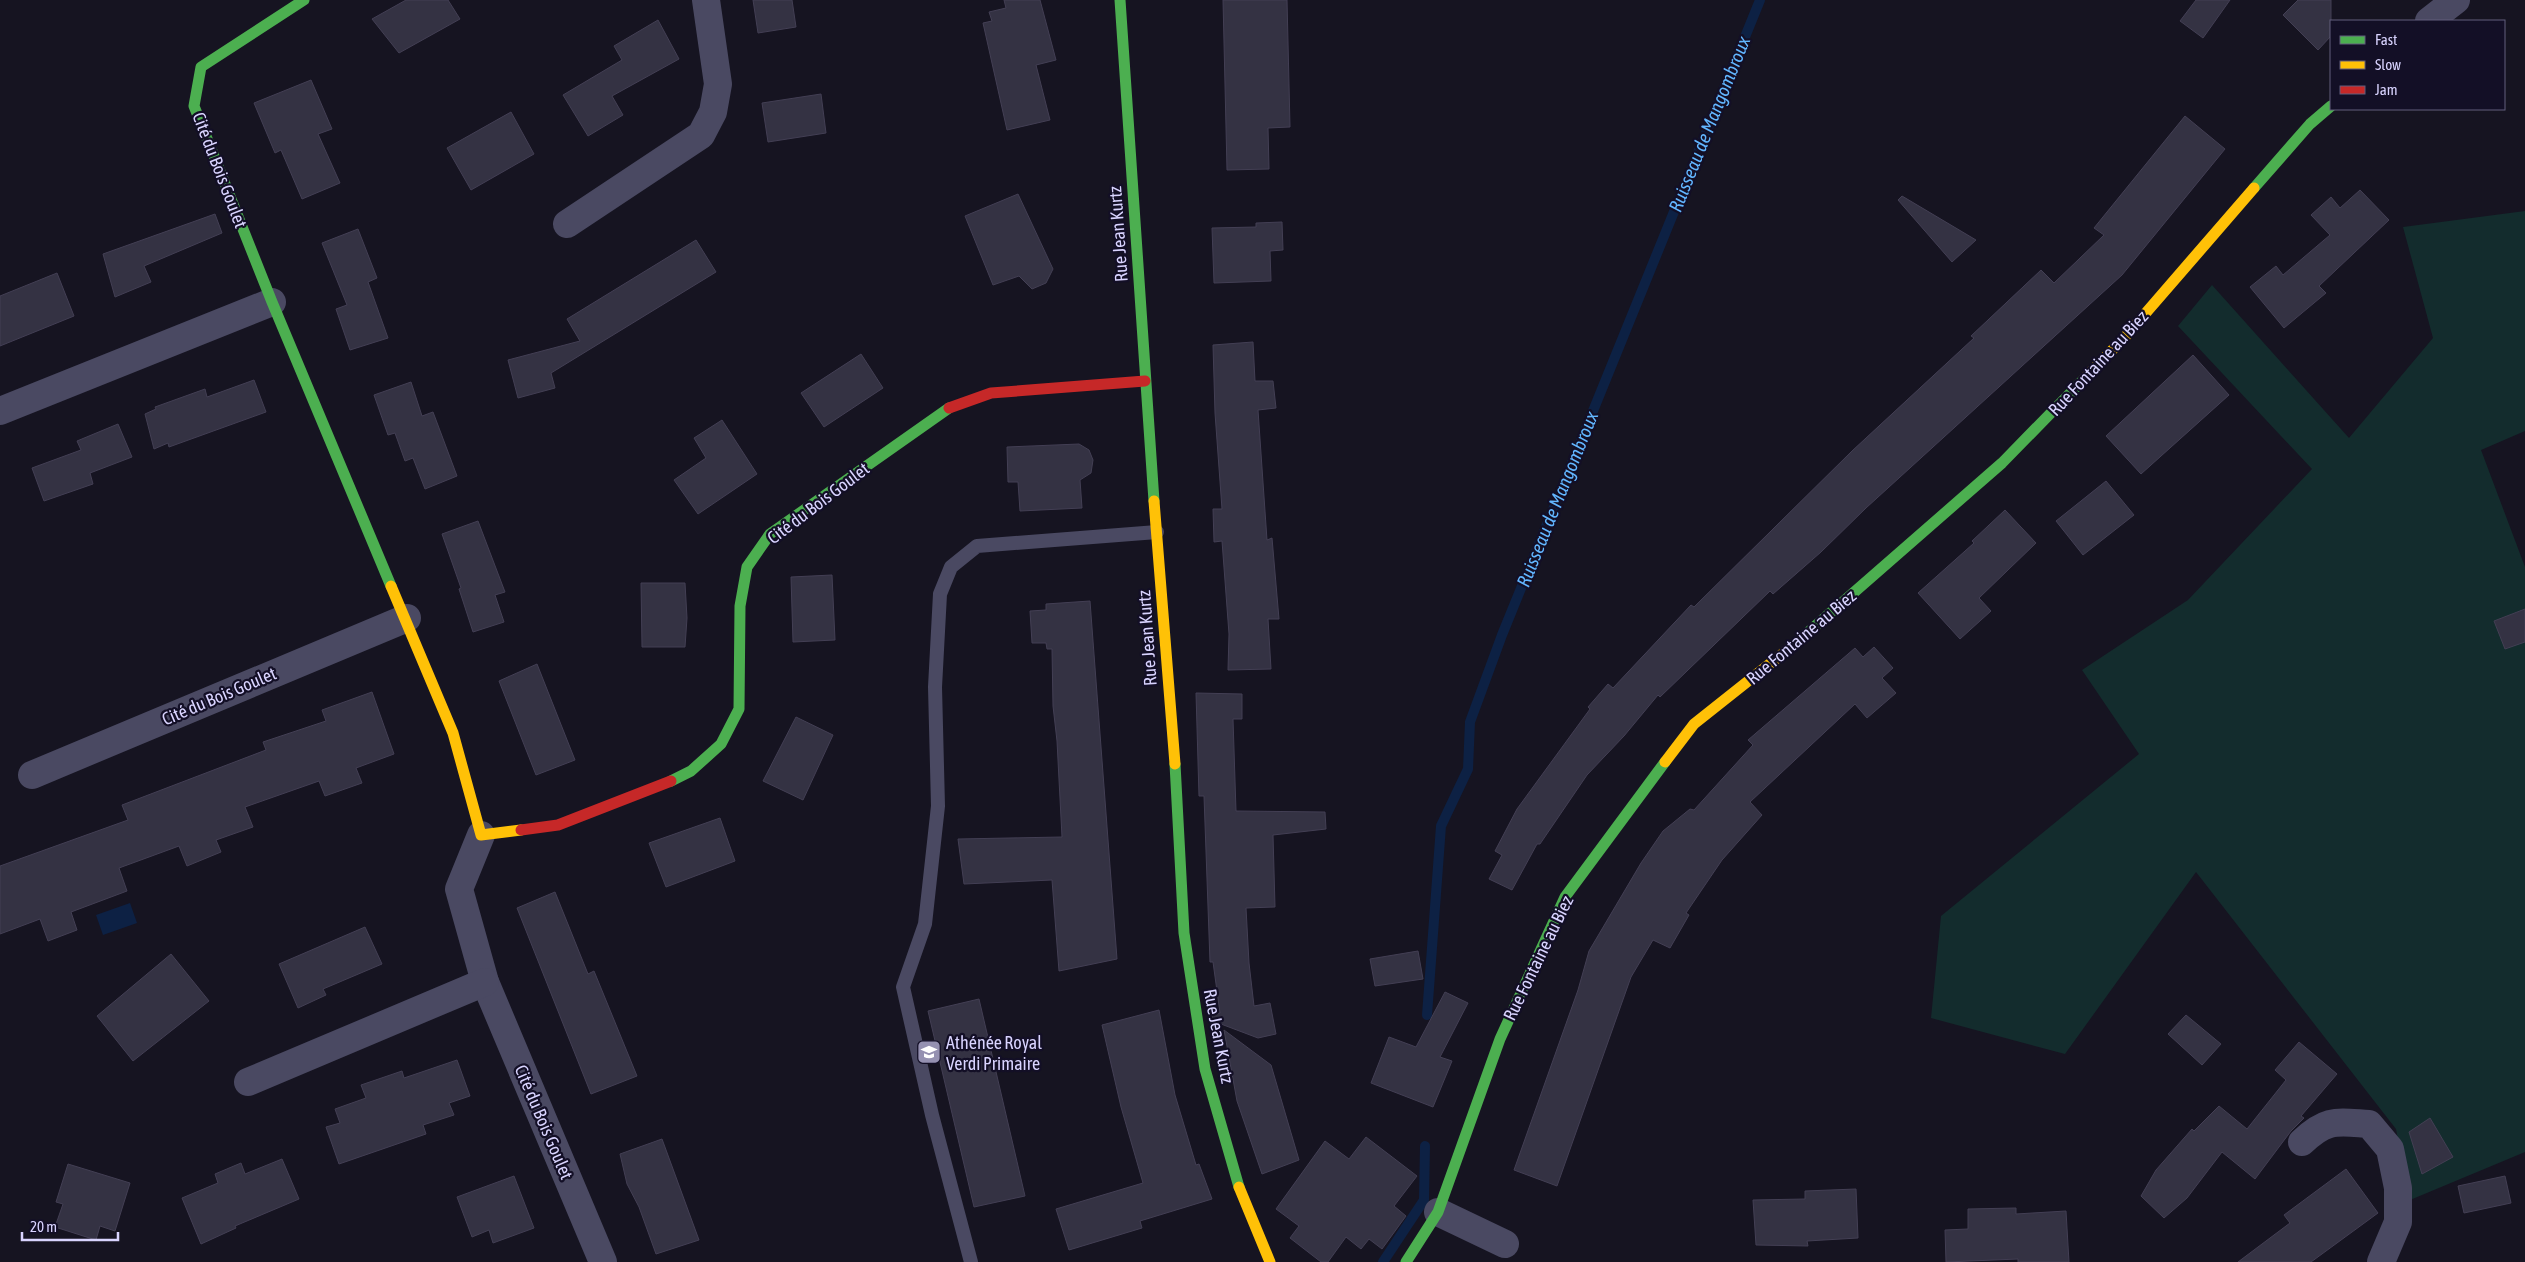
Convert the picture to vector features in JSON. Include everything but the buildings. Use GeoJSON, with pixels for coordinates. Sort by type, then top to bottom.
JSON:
{"type":"FeatureCollection","features":[{"type":"Feature","properties":{"kind":"street","name":"Cité du Bois Goulet"},"geometry":{"type":"LineString","coordinates":[[304,0],[201,67],[194,106],[272,302],[453,732],[481,835],[459,889],[485,982],[603,1262]]}},
{"type":"Feature","properties":{"kind":"street"},"geometry":{"type":"LineString","coordinates":[[567,224],[701,135],[713,112],[718,84],[706,0]]}},
{"type":"Feature","properties":{"kind":"street","name":"Rue Jean Kurtz"},"geometry":{"type":"LineString","coordinates":[[1120,0],[1145,381],[1174,755],[1184,933],[1205,1069],[1239,1188],[1270,1262]]}},
{"type":"Feature","properties":{"kind":"street"},"geometry":{"type":"LineString","coordinates":[[2430,20],[2456,0]]}},
{"type":"Feature","properties":{"kind":"street","name":"Rue Fontaine au Biez"},"geometry":{"type":"LineString","coordinates":[[1406,1262],[1438,1212],[1500,1039],[1565,898],[1694,724],[1802,638],[2002,463],[2125,337],[2310,124],[2330,107]]}},
{"type":"Feature","properties":{"kind":"street"},"geometry":{"type":"LineString","coordinates":[[0,411],[272,302]]}},
{"type":"Feature","properties":{"kind":"street","name":"Cité du Bois Goulet"},"geometry":{"type":"LineString","coordinates":[[481,835],[558,825],[638,795],[691,771],[721,744],[740,709],[740,606],[747,567],[770,534],[945,410],[990,393],[1145,381]]}},
{"type":"Feature","properties":{"kind":"street","name":"Cité du Bois Goulet"},"geometry":{"type":"LineString","coordinates":[[32,774],[406,618]]}},
{"type":"Feature","properties":{"kind":"street"},"geometry":{"type":"LineString","coordinates":[[248,1082],[485,982]]}},
{"type":"Feature","properties":{"kind":"street"},"geometry":{"type":"LineString","coordinates":[[2302,1142],[2314,1130],[2334,1121],[2369,1124],[2390,1149],[2398,1188],[2398,1222],[2382,1262]]}},
{"type":"Feature","properties":{"kind":"street"},"geometry":{"type":"LineString","coordinates":[[1438,1212],[1505,1244]]}},
{"type":"Feature","properties":{"kind":"lane"},"geometry":{"type":"LineString","coordinates":[[971,1262],[932,1115],[904,988],[925,924],[938,806],[935,687],[940,594],[951,567],[977,546],[1157,532]]}},
{"type":"Feature","properties":{"kind":"green space"},"geometry":{"type":"Polygon","coordinates":[[[2525,211],[2525,431],[2481,450],[2525,567],[2525,1152],[2410,1200],[2396,1129],[2196,872],[2065,1054],[1931,1018],[1941,916],[2139,754],[2082,670],[2188,600],[2312,469],[2178,326],[2212,285],[2349,438],[2433,338],[2403,227],[2525,211]]]}},
{"type":"Feature","properties":{"kind":"water"},"geometry":{"type":"Polygon","coordinates":[[[130,903],[137,923],[103,935],[96,915],[130,903]]]}},
{"type":"Feature","properties":{"kind":"waterway","name":"Ruisseau de Mangombroux"},"geometry":{"type":"LineString","coordinates":[[1427,1015],[1441,826],[1468,769],[1470,722],[1502,635],[1760,0]]}},
{"type":"Feature","properties":{"kind":"waterway","name":"Ruisseau de Mangombroux"},"geometry":{"type":"LineString","coordinates":[[1383,1262],[1424,1200],[1425,1146]]}},
{"type":"Feature","properties":{"kind":"traffic: fast"},"geometry":{"type":"LineString","coordinates":[[304,0],[201,67],[194,106],[272,302],[391,586]]}},
{"type":"Feature","properties":{"kind":"traffic: fast"},"geometry":{"type":"LineString","coordinates":[[1120,0],[1154,501]]}},
{"type":"Feature","properties":{"kind":"traffic: fast"},"geometry":{"type":"LineString","coordinates":[[2254,188],[2310,124],[2330,107]]}},
{"type":"Feature","properties":{"kind":"traffic: fast"},"geometry":{"type":"LineString","coordinates":[[1796,643],[2002,463],[2084,379]]}},
{"type":"Feature","properties":{"kind":"traffic: fast"},"geometry":{"type":"LineString","coordinates":[[671,781],[691,771],[721,744],[739,709],[740,606],[747,567],[770,534],[949,408]]}},
{"type":"Feature","properties":{"kind":"traffic: fast"},"geometry":{"type":"LineString","coordinates":[[1406,1262],[1438,1212],[1500,1039],[1565,897],[1665,762]]}},
{"type":"Feature","properties":{"kind":"traffic: fast"},"geometry":{"type":"LineString","coordinates":[[1175,764],[1184,933],[1205,1069],[1239,1187]]}},
{"type":"Feature","properties":{"kind":"traffic: slow"},"geometry":{"type":"LineString","coordinates":[[2084,379],[2125,337],[2254,188]]}},
{"type":"Feature","properties":{"kind":"traffic: slow"},"geometry":{"type":"LineString","coordinates":[[1154,501],[1175,764]]}},
{"type":"Feature","properties":{"kind":"traffic: slow"},"geometry":{"type":"LineString","coordinates":[[391,586],[453,733],[481,835],[521,830]]}},
{"type":"Feature","properties":{"kind":"traffic: slow"},"geometry":{"type":"LineString","coordinates":[[1665,762],[1694,724],[1796,643]]}},
{"type":"Feature","properties":{"kind":"traffic: slow"},"geometry":{"type":"LineString","coordinates":[[1239,1187],[1270,1262]]}},
{"type":"Feature","properties":{"kind":"traffic: jam"},"geometry":{"type":"LineString","coordinates":[[949,408],[991,393],[1145,381]]}},
{"type":"Feature","properties":{"kind":"traffic: jam"},"geometry":{"type":"LineString","coordinates":[[521,830],[558,825],[671,781]]}},
{"type":"Feature","properties":{"kind":"place","name":"Athénée Royal Verdi Primaire"},"geometry":{"type":"Point","coordinates":[929,1052]}}]}
